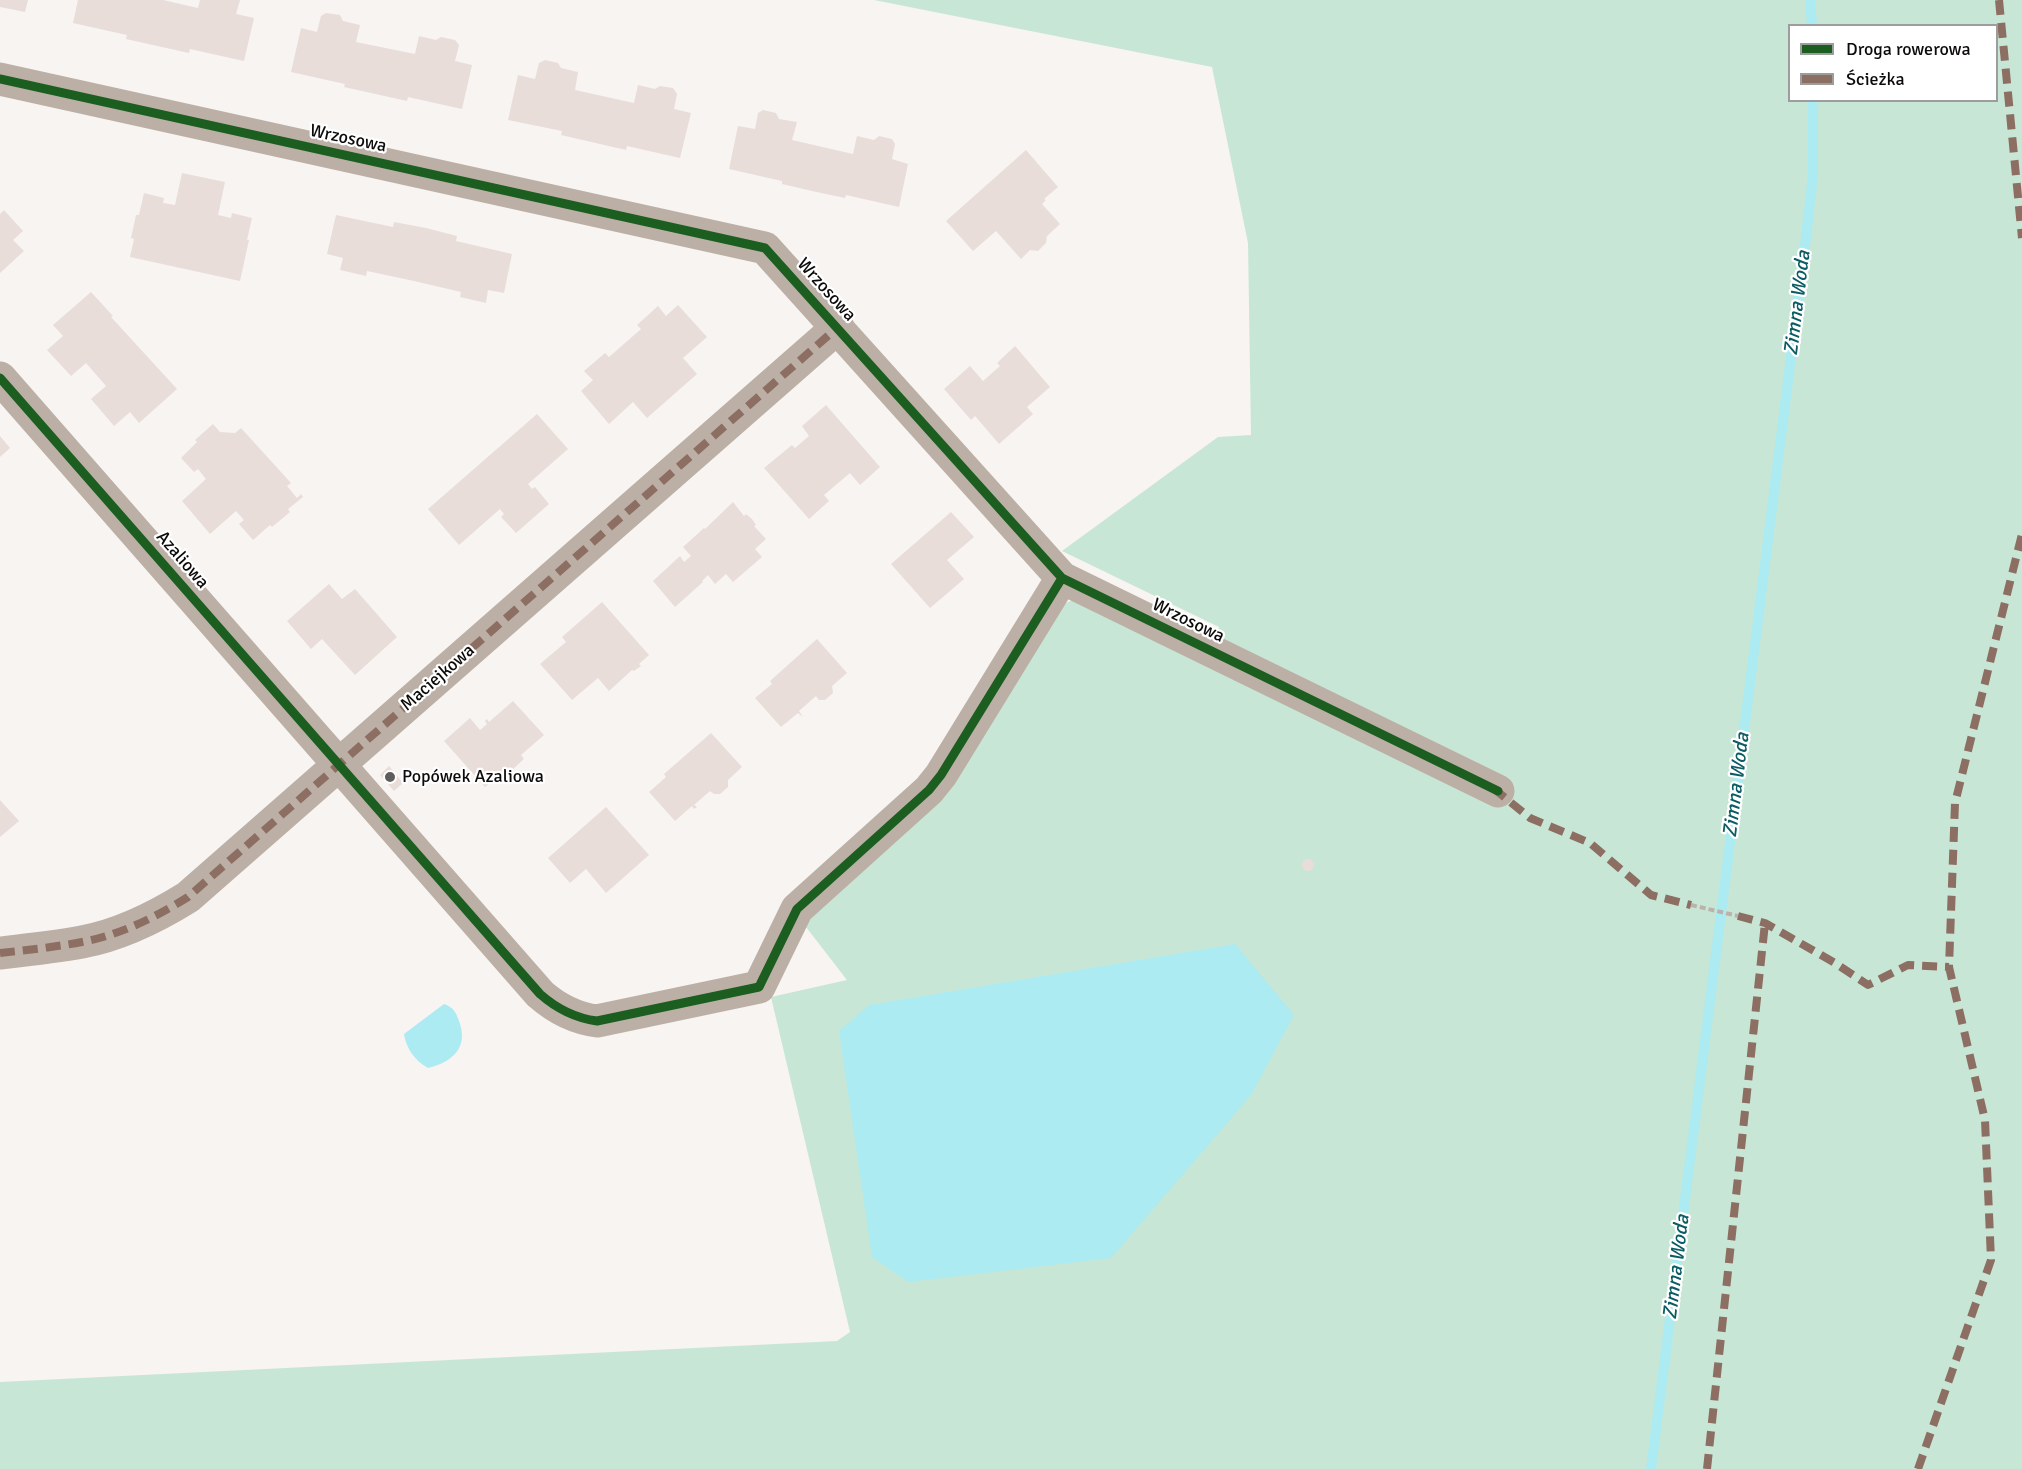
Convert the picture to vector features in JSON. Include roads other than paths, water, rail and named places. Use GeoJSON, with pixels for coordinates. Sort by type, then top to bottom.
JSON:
{"type":"FeatureCollection","features":[{"type":"Feature","properties":{"kind":"street","name":"Wrzosowa"},"geometry":{"type":"LineString","coordinates":[[0,79],[765,248],[1062,578],[1498,791]]}},
{"type":"Feature","properties":{"kind":"street","name":"Maciejkowa"},"geometry":{"type":"LineString","coordinates":[[0,953],[84,942],[161,914],[188,897],[838,327]]}},
{"type":"Feature","properties":{"kind":"street","name":"Azaliowa"},"geometry":{"type":"LineString","coordinates":[[0,378],[540,994],[554,1006],[570,1015],[597,1021],[759,987],[797,909],[929,790],[941,775],[1062,578]]}},
{"type":"Feature","properties":{"kind":"water"},"geometry":{"type":"Polygon","coordinates":[[[1235,944],[1294,1015],[1251,1095],[1111,1258],[908,1282],[872,1257],[839,1031],[869,1005],[1235,944]]]}},
{"type":"Feature","properties":{"kind":"water"},"geometry":{"type":"Polygon","coordinates":[[[444,1004],[452,1008],[458,1018],[462,1030],[460,1046],[457,1052],[445,1062],[428,1068],[412,1054],[404,1034],[444,1004]]]}},
{"type":"Feature","properties":{"kind":"waterway","name":"Zimna Woda"},"geometry":{"type":"LineString","coordinates":[[1810,0],[1812,24]]}},
{"type":"Feature","properties":{"kind":"waterway","name":"Zimna Woda"},"geometry":{"type":"LineString","coordinates":[[1651,1469],[1805,246],[1813,174],[1813,102]]}},
{"type":"Feature","properties":{"kind":"place","name":"Popówek Azaliowa"},"geometry":{"type":"Point","coordinates":[390,777]}}]}
